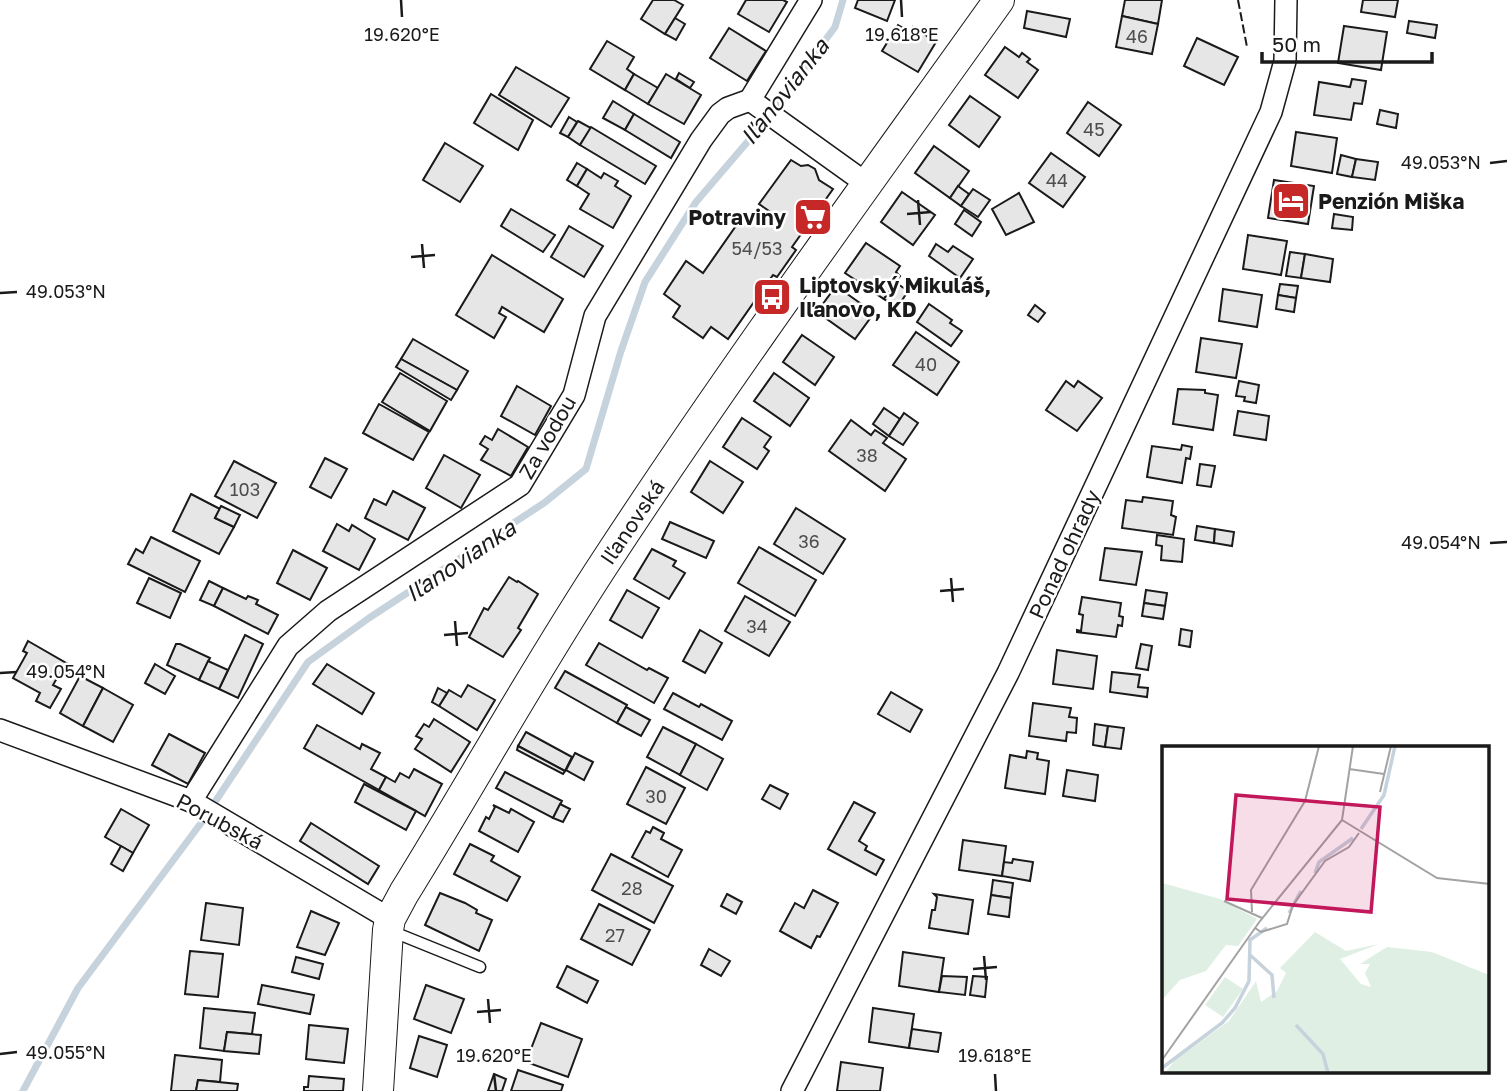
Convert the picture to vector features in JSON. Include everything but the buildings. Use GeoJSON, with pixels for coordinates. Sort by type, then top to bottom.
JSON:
{"type":"FeatureCollection","features":[{"type":"Feature","properties":{"kind":"street"},"geometry":{"type":"LineString","coordinates":[[811,0],[754,103],[867,184]]}},
{"type":"Feature","properties":{"kind":"street","name":"Iľanovská"},"geometry":{"type":"LineString","coordinates":[[378,1091],[389,925],[605,562],[780,306],[999,0]]}},
{"type":"Feature","properties":{"kind":"street","name":"Ponad ohrady"},"geometry":{"type":"LineString","coordinates":[[792,1091],[1008,673],[1271,112],[1284,61],[1286,0]]}},
{"type":"Feature","properties":{"kind":"street","name":"Za vodou"},"geometry":{"type":"LineString","coordinates":[[195,804],[288,646],[328,611],[520,485],[574,396],[595,316],[701,140],[720,114],[728,108],[754,103]]}},
{"type":"Feature","properties":{"kind":"street","name":"Porubská"},"geometry":{"type":"LineString","coordinates":[[0,730],[195,804],[389,925]]}},
{"type":"Feature","properties":{"kind":"lane"},"geometry":{"type":"LineString","coordinates":[[389,925],[480,967]]}},
{"type":"Feature","properties":{"kind":"waterway","name":"Iľanovianka"},"geometry":{"type":"LineString","coordinates":[[23,1091],[78,988],[201,823],[308,662],[369,618],[544,503],[586,469],[621,351],[645,282],[696,202],[761,126],[835,27],[843,0]]}},
{"type":"Feature","properties":{"kind":"fence"},"geometry":{"type":"LineString","coordinates":[[1238,0],[1247,47]]}},
{"type":"Feature","properties":{"kind":"place","name":"Penzión Miška"},"geometry":{"type":"Point","coordinates":[1291,201]}},
{"type":"Feature","properties":{"kind":"place","name":"Potraviny"},"geometry":{"type":"Point","coordinates":[813,217]}},
{"type":"Feature","properties":{"kind":"place","name":"Liptovský Mikuláš, Iľanovo, KD"},"geometry":{"type":"Point","coordinates":[772,297]}}]}
